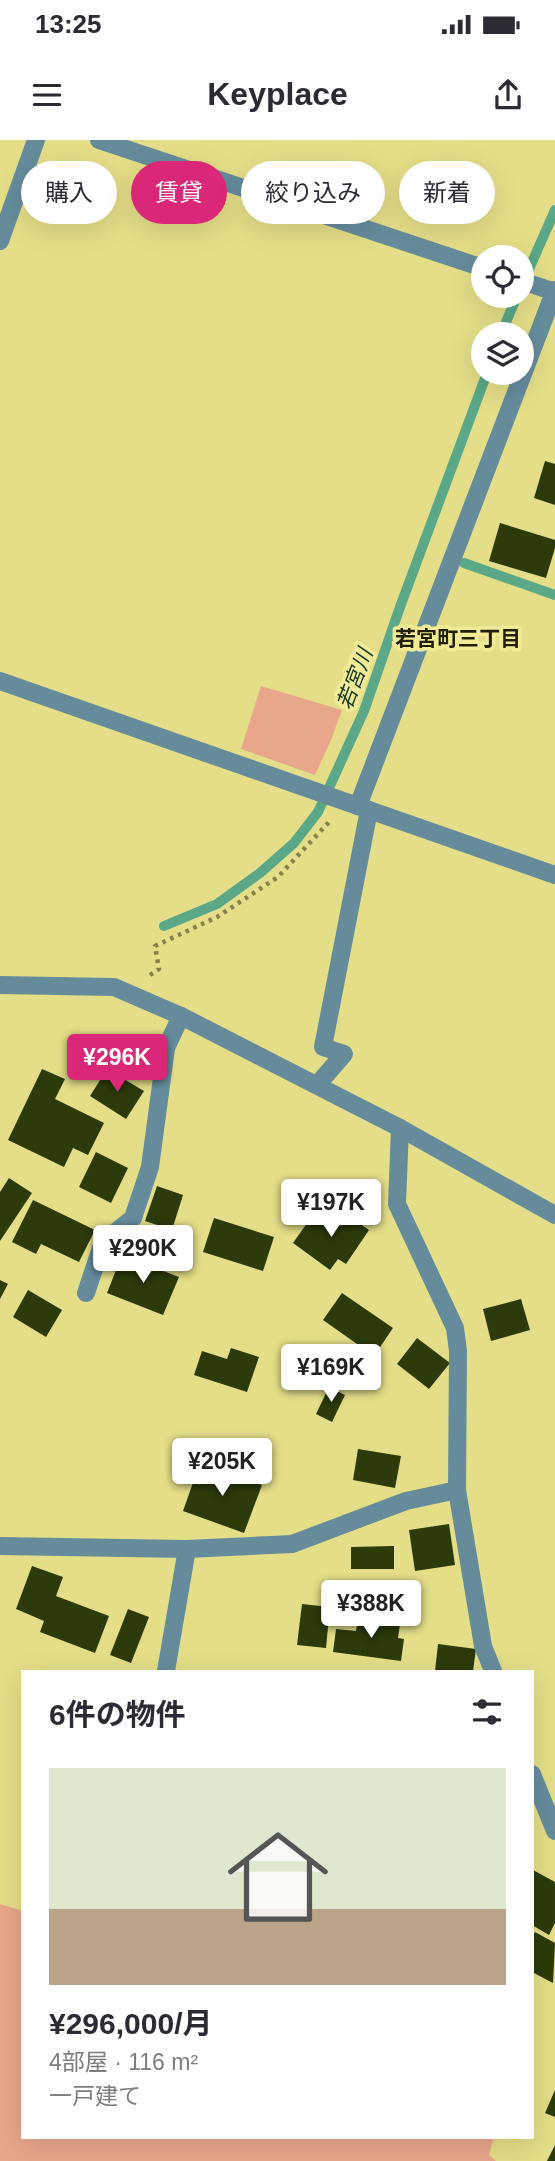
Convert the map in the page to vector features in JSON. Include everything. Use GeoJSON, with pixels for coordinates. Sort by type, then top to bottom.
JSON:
{"type":"FeatureCollection","features":[{"type":"Feature","properties":{"kind":"street"},"geometry":{"type":"LineString","coordinates":[[0,241],[36,140]]}},
{"type":"Feature","properties":{"kind":"street"},"geometry":{"type":"LineString","coordinates":[[99,140],[471,264]]}},
{"type":"Feature","properties":{"kind":"street"},"geometry":{"type":"LineString","coordinates":[[317,1086],[344,1054],[323,1047],[346,802],[555,291],[534,285]]}},
{"type":"Feature","properties":{"kind":"street"},"geometry":{"type":"LineString","coordinates":[[0,681],[555,875]]}},
{"type":"Feature","properties":{"kind":"street"},"geometry":{"type":"LineString","coordinates":[[0,985],[114,987],[181,1016],[400,1128],[555,1215]]}},
{"type":"Feature","properties":{"kind":"street"},"geometry":{"type":"LineString","coordinates":[[86,1293],[103,1242],[133,1218],[150,1167],[166,1048],[181,1016]]}},
{"type":"Feature","properties":{"kind":"street"},"geometry":{"type":"LineString","coordinates":[[400,1128],[397,1204],[454,1328],[458,1351],[457,1490],[483,1646],[493,1670]]}},
{"type":"Feature","properties":{"kind":"street"},"geometry":{"type":"LineString","coordinates":[[0,1546],[187,1549],[292,1544],[406,1501],[457,1490]]}},
{"type":"Feature","properties":{"kind":"street"},"geometry":{"type":"LineString","coordinates":[[166,1670],[187,1549]]}},
{"type":"Feature","properties":{"kind":"street"},"geometry":{"type":"LineString","coordinates":[[534,1779],[553,1825]]}},
{"type":"Feature","properties":{"kind":"path"},"geometry":{"type":"LineString","coordinates":[[127,993],[159,969],[155,946],[216,916],[278,877],[346,802]]}},
{"type":"Feature","properties":{"kind":"shaded area"},"geometry":{"type":"Polygon","coordinates":[[[261,686],[342,710],[315,775],[241,749],[261,686]]]}},
{"type":"Feature","properties":{"kind":"shaded area"},"geometry":{"type":"Polygon","coordinates":[[[0,1904],[21,1910],[21,2139],[493,2139],[489,2155],[496,2161],[0,2161],[0,1904]]]}},
{"type":"Feature","properties":{"kind":"building"},"geometry":{"type":"Polygon","coordinates":[[[545,461],[555,464],[555,505],[534,498],[545,461]]]}},
{"type":"Feature","properties":{"kind":"building"},"geometry":{"type":"Polygon","coordinates":[[[500,523],[555,540],[546,578],[489,561],[500,523]]]}},
{"type":"Feature","properties":{"kind":"building"},"geometry":{"type":"Polygon","coordinates":[[[92,1035],[144,1055],[137,1074],[84,1054],[92,1035]]]}},
{"type":"Feature","properties":{"kind":"building"},"geometry":{"type":"Polygon","coordinates":[[[42,1069],[65,1079],[55,1099],[104,1123],[88,1155],[73,1148],[64,1167],[8,1140],[42,1069]]]}},
{"type":"Feature","properties":{"kind":"building"},"geometry":{"type":"Polygon","coordinates":[[[107,1069],[144,1091],[126,1119],[90,1096],[107,1069]]]}},
{"type":"Feature","properties":{"kind":"building"},"geometry":{"type":"Polygon","coordinates":[[[96,1152],[128,1168],[111,1203],[79,1187],[96,1152]]]}},
{"type":"Feature","properties":{"kind":"building"},"geometry":{"type":"Polygon","coordinates":[[[9,1178],[32,1193],[0,1241],[0,1192],[9,1178]]]}},
{"type":"Feature","properties":{"kind":"building"},"geometry":{"type":"Polygon","coordinates":[[[157,1186],[183,1195],[172,1230],[145,1221],[157,1186]]]}},
{"type":"Feature","properties":{"kind":"building"},"geometry":{"type":"Polygon","coordinates":[[[33,1200],[95,1230],[79,1262],[41,1244],[36,1254],[12,1242],[33,1200]]]}},
{"type":"Feature","properties":{"kind":"building"},"geometry":{"type":"Polygon","coordinates":[[[317,1209],[341,1226],[348,1215],[369,1230],[346,1264],[338,1259],[330,1270],[293,1243],[317,1209]]]}},
{"type":"Feature","properties":{"kind":"building"},"geometry":{"type":"Polygon","coordinates":[[[214,1218],[274,1237],[263,1271],[203,1252],[214,1218]]]}},
{"type":"Feature","properties":{"kind":"building"},"geometry":{"type":"Polygon","coordinates":[[[122,1255],[179,1277],[163,1315],[107,1293],[122,1255]]]}},
{"type":"Feature","properties":{"kind":"building"},"geometry":{"type":"Polygon","coordinates":[[[0,1280],[8,1284],[0,1299],[0,1280]]]}},
{"type":"Feature","properties":{"kind":"building"},"geometry":{"type":"Polygon","coordinates":[[[28,1290],[62,1310],[46,1337],[13,1317],[28,1290]]]}},
{"type":"Feature","properties":{"kind":"building"},"geometry":{"type":"Polygon","coordinates":[[[342,1293],[393,1328],[374,1356],[323,1320],[342,1293]]]}},
{"type":"Feature","properties":{"kind":"building"},"geometry":{"type":"Polygon","coordinates":[[[521,1299],[530,1330],[491,1341],[483,1309],[521,1299]]]}},
{"type":"Feature","properties":{"kind":"building"},"geometry":{"type":"Polygon","coordinates":[[[417,1338],[450,1363],[429,1389],[397,1364],[417,1338]]]}},
{"type":"Feature","properties":{"kind":"building"},"geometry":{"type":"Polygon","coordinates":[[[231,1348],[259,1357],[247,1392],[194,1375],[202,1351],[227,1359],[231,1348]]]}},
{"type":"Feature","properties":{"kind":"building"},"geometry":{"type":"Polygon","coordinates":[[[329,1387],[345,1395],[332,1422],[316,1414],[329,1387]]]}},
{"type":"Feature","properties":{"kind":"building"},"geometry":{"type":"Polygon","coordinates":[[[358,1449],[401,1456],[395,1488],[353,1480],[358,1449]]]}},
{"type":"Feature","properties":{"kind":"building"},"geometry":{"type":"Polygon","coordinates":[[[200,1463],[262,1485],[244,1533],[183,1511],[200,1463]]]}},
{"type":"Feature","properties":{"kind":"building"},"geometry":{"type":"Polygon","coordinates":[[[449,1524],[455,1565],[415,1571],[409,1530],[449,1524]]]}},
{"type":"Feature","properties":{"kind":"building"},"geometry":{"type":"Polygon","coordinates":[[[394,1546],[394,1569],[351,1569],[351,1547],[394,1546]]]}},
{"type":"Feature","properties":{"kind":"building"},"geometry":{"type":"Polygon","coordinates":[[[32,1566],[63,1577],[56,1596],[109,1616],[95,1653],[40,1632],[44,1621],[16,1609],[32,1566]]]}},
{"type":"Feature","properties":{"kind":"building"},"geometry":{"type":"Polygon","coordinates":[[[302,1604],[330,1607],[326,1648],[297,1645],[302,1604]]]}},
{"type":"Feature","properties":{"kind":"building"},"geometry":{"type":"Polygon","coordinates":[[[128,1609],[149,1617],[131,1663],[110,1655],[128,1609]]]}},
{"type":"Feature","properties":{"kind":"building"},"geometry":{"type":"Polygon","coordinates":[[[358,1618],[400,1624],[398,1638],[404,1639],[401,1661],[333,1652],[336,1629],[356,1631],[358,1618]]]}},
{"type":"Feature","properties":{"kind":"building"},"geometry":{"type":"Polygon","coordinates":[[[438,1644],[476,1649],[473,1670],[435,1670],[438,1644]]]}},
{"type":"Feature","properties":{"kind":"building"},"geometry":{"type":"Polygon","coordinates":[[[534,1871],[555,1882],[555,1923],[549,1935],[534,1926],[534,1871]]]}},
{"type":"Feature","properties":{"kind":"building"},"geometry":{"type":"Polygon","coordinates":[[[535,1932],[555,1943],[553,1983],[534,1973],[535,1932]]]}},
{"type":"Feature","properties":{"kind":"building"},"geometry":{"type":"Polygon","coordinates":[[[555,2090],[555,2117],[545,2113],[555,2090]]]}},
{"type":"Feature","properties":{"kind":"building"},"geometry":{"type":"Polygon","coordinates":[[[555,2145],[555,2161],[547,2161],[555,2145]]]}},
{"type":"Feature","properties":{"kind":"waterway","name":"若宮川"},"geometry":{"type":"LineString","coordinates":[[534,258],[555,210]]}},
{"type":"Feature","properties":{"kind":"waterway","name":"若宮川"},"geometry":{"type":"LineString","coordinates":[[506,322],[512,308]]}},
{"type":"Feature","properties":{"kind":"waterway","name":"若宮川"},"geometry":{"type":"LineString","coordinates":[[164,926],[217,904],[260,873],[294,843],[318,812],[364,711],[483,385]]}},
{"type":"Feature","properties":{"kind":"waterway"},"geometry":{"type":"LineString","coordinates":[[464,563],[555,595]]}},
{"type":"Feature","properties":{"kind":"district","name":"若宮町三丁目"},"geometry":{"type":"Point","coordinates":[458,639]}}]}
